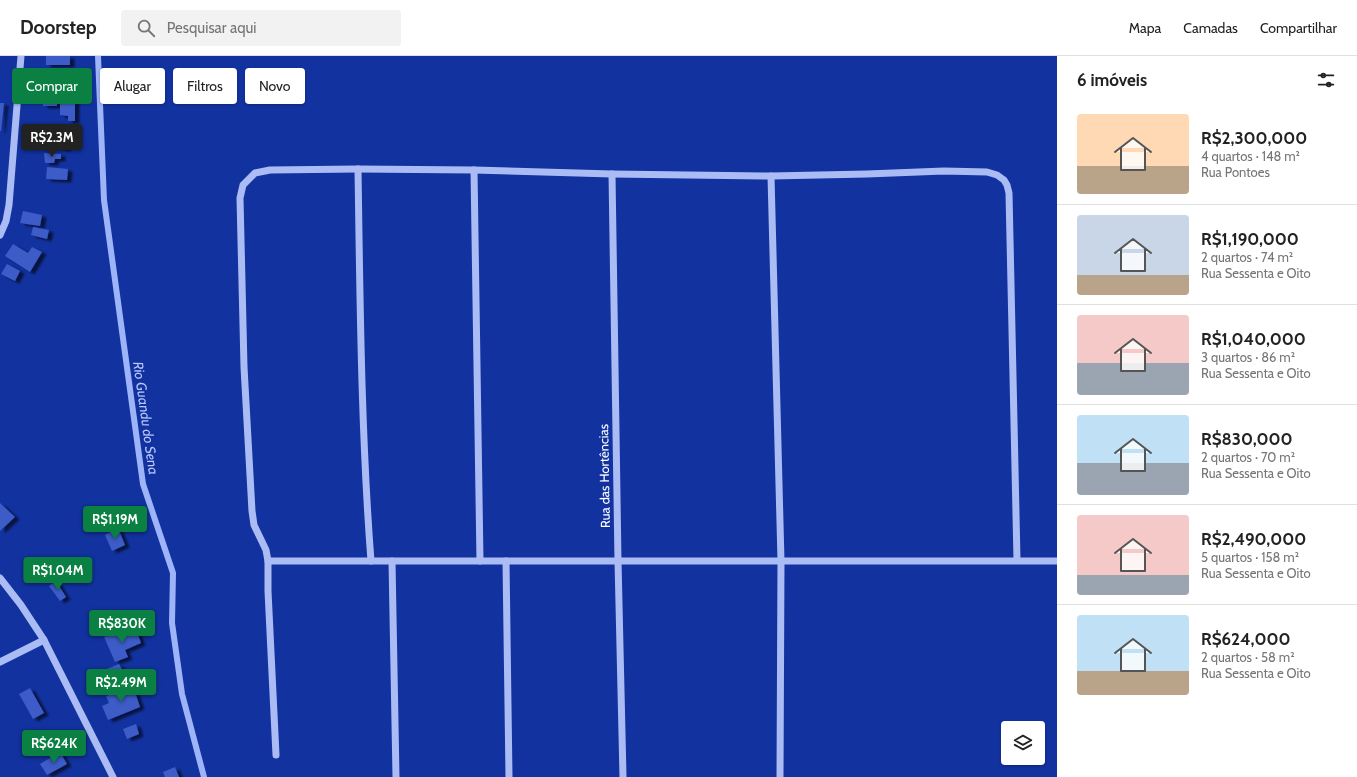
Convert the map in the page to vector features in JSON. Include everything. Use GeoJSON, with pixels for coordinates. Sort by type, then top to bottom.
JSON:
{"type":"FeatureCollection","features":[{"type":"Feature","properties":{"kind":"street"},"geometry":{"type":"LineString","coordinates":[[0,235],[6,221],[9,205],[21,56]]}},
{"type":"Feature","properties":{"kind":"street"},"geometry":{"type":"LineString","coordinates":[[358,169],[361,342],[367,516],[371,561]]}},
{"type":"Feature","properties":{"kind":"street"},"geometry":{"type":"LineString","coordinates":[[276,754],[268,591],[268,561],[266,550],[254,525],[252,510],[244,367],[240,198],[243,185],[255,173],[270,170],[358,169],[771,176],[944,171],[987,172],[997,175],[1004,180],[1009,193],[1017,560]]}},
{"type":"Feature","properties":{"kind":"street"},"geometry":{"type":"LineString","coordinates":[[474,170],[480,561]]}},
{"type":"Feature","properties":{"kind":"street","name":"Rua das Hortências"},"geometry":{"type":"LineString","coordinates":[[612,174],[623,777]]}},
{"type":"Feature","properties":{"kind":"street"},"geometry":{"type":"LineString","coordinates":[[771,176],[781,561],[780,777]]}},
{"type":"Feature","properties":{"kind":"street"},"geometry":{"type":"LineString","coordinates":[[268,561],[1057,561]]}},
{"type":"Feature","properties":{"kind":"street"},"geometry":{"type":"LineString","coordinates":[[392,561],[396,777]]}},
{"type":"Feature","properties":{"kind":"street"},"geometry":{"type":"LineString","coordinates":[[506,561],[509,777]]}},
{"type":"Feature","properties":{"kind":"street"},"geometry":{"type":"LineString","coordinates":[[0,578],[21,604],[44,640],[113,777]]}},
{"type":"Feature","properties":{"kind":"street"},"geometry":{"type":"LineString","coordinates":[[0,662],[44,640]]}},
{"type":"Feature","properties":{"kind":"building"},"geometry":{"type":"Polygon","coordinates":[[[46,56],[70,56],[70,65],[46,65],[46,56]]]}},
{"type":"Feature","properties":{"kind":"building"},"geometry":{"type":"Polygon","coordinates":[[[0,103],[4,103],[1,131],[0,131],[0,103]]]}},
{"type":"Feature","properties":{"kind":"building"},"geometry":{"type":"Polygon","coordinates":[[[43,104],[57,104],[57,106],[43,106],[43,104]]]}},
{"type":"Feature","properties":{"kind":"building"},"geometry":{"type":"Polygon","coordinates":[[[60,104],[75,104],[75,121],[68,121],[68,116],[60,115],[60,104]]]}},
{"type":"Feature","properties":{"kind":"building"},"geometry":{"type":"Polygon","coordinates":[[[60,124],[69,126],[66,149],[36,143],[39,128],[58,131],[60,124]]]}},
{"type":"Feature","properties":{"kind":"building"},"geometry":{"type":"Polygon","coordinates":[[[44,153],[61,154],[61,159],[55,159],[54,163],[45,163],[44,153]]]}},
{"type":"Feature","properties":{"kind":"building"},"geometry":{"type":"Polygon","coordinates":[[[47,167],[68,169],[67,180],[46,179],[47,167]]]}},
{"type":"Feature","properties":{"kind":"building"},"geometry":{"type":"Polygon","coordinates":[[[23,211],[42,215],[40,226],[20,223],[23,211]]]}},
{"type":"Feature","properties":{"kind":"building"},"geometry":{"type":"Polygon","coordinates":[[[33,227],[49,230],[47,239],[31,235],[33,227]]]}},
{"type":"Feature","properties":{"kind":"building"},"geometry":{"type":"Polygon","coordinates":[[[13,244],[28,253],[32,247],[42,252],[30,272],[5,256],[13,244]]]}},
{"type":"Feature","properties":{"kind":"building"},"geometry":{"type":"Polygon","coordinates":[[[7,264],[20,271],[15,281],[1,274],[7,264]]]}},
{"type":"Feature","properties":{"kind":"building"},"geometry":{"type":"Polygon","coordinates":[[[0,503],[15,517],[0,531],[0,503]]]}},
{"type":"Feature","properties":{"kind":"building"},"geometry":{"type":"Polygon","coordinates":[[[118,528],[125,545],[112,551],[105,535],[118,528]]]}},
{"type":"Feature","properties":{"kind":"building"},"geometry":{"type":"Polygon","coordinates":[[[56,581],[66,597],[60,601],[49,586],[56,581]]]}},
{"type":"Feature","properties":{"kind":"building"},"geometry":{"type":"Polygon","coordinates":[[[136,630],[141,643],[125,650],[128,657],[115,662],[104,637],[117,632],[120,637],[136,630]]]}},
{"type":"Feature","properties":{"kind":"building"},"geometry":{"type":"Polygon","coordinates":[[[119,664],[125,675],[103,685],[97,673],[119,664]]]}},
{"type":"Feature","properties":{"kind":"building"},"geometry":{"type":"Polygon","coordinates":[[[133,686],[140,707],[108,720],[102,706],[109,703],[106,696],[133,686]]]}},
{"type":"Feature","properties":{"kind":"building"},"geometry":{"type":"Polygon","coordinates":[[[30,688],[44,713],[33,719],[19,694],[30,688]]]}},
{"type":"Feature","properties":{"kind":"building"},"geometry":{"type":"Polygon","coordinates":[[[136,724],[139,734],[127,739],[123,729],[136,724]]]}},
{"type":"Feature","properties":{"kind":"building"},"geometry":{"type":"Polygon","coordinates":[[[60,752],[67,764],[47,775],[40,764],[60,752]]]}},
{"type":"Feature","properties":{"kind":"building"},"geometry":{"type":"Polygon","coordinates":[[[175,767],[179,777],[165,777],[163,772],[175,767]]]}},
{"type":"Feature","properties":{"kind":"waterway","name":"Rio Guandu do Sena"},"geometry":{"type":"LineString","coordinates":[[98,56],[104,200],[143,484],[173,573],[172,623],[182,694],[204,777]]}}]}
